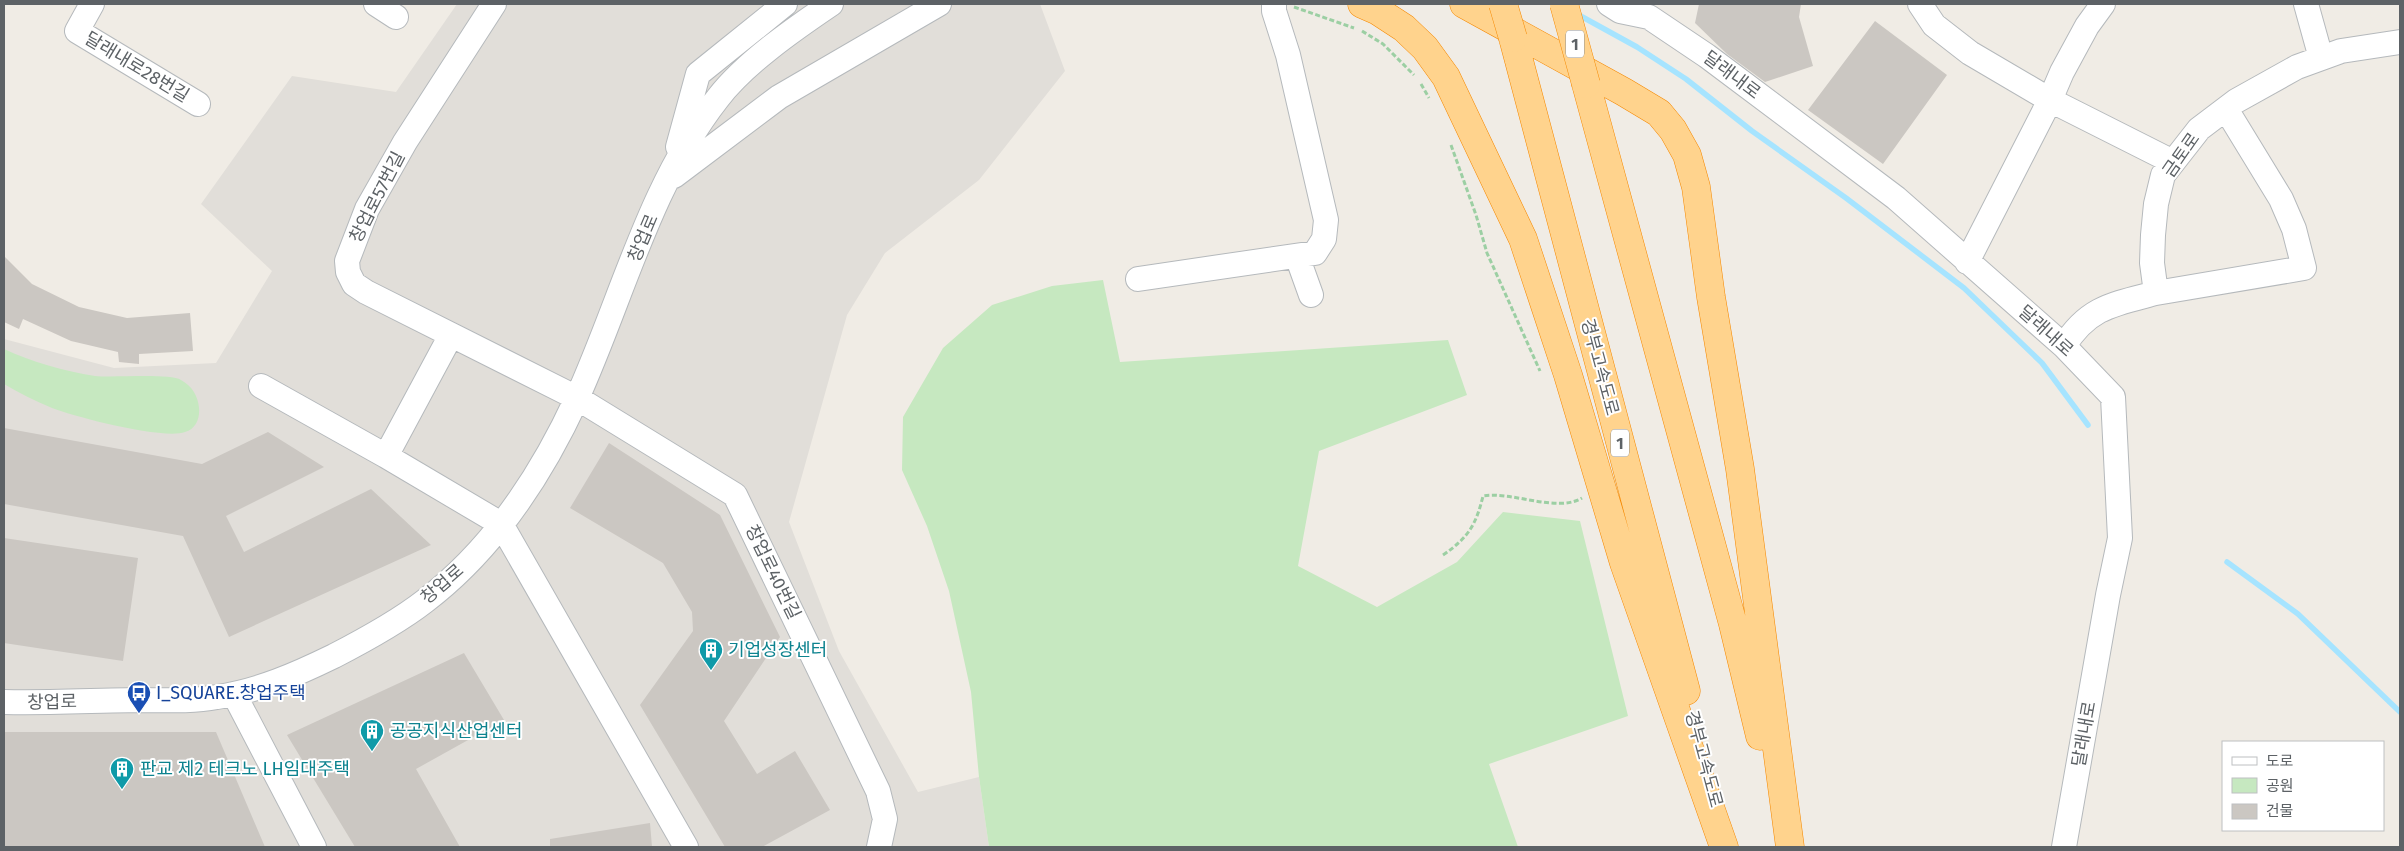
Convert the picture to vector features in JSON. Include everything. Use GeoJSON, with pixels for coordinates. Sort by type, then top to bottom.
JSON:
{"type":"FeatureCollection","features":[{"type":"Feature","properties":{"kind":"highway"},"geometry":{"type":"LineString","coordinates":[[1362,4],[1378,11],[1404,28],[1425,48],[1446,77],[1523,239],[1568,375],[1624,563],[1726,847]]}},
{"type":"Feature","properties":{"kind":"highway"},"geometry":{"type":"LineString","coordinates":[[1464,4],[1659,113],[1673,130],[1687,155],[1696,187],[1710,297],[1740,469],[1789,847]]}},
{"type":"Feature","properties":{"kind":"highway","name":"경부고속도로"},"geometry":{"type":"LineString","coordinates":[[1503,4],[1726,847]]}},
{"type":"Feature","properties":{"kind":"highway","name":"1"},"geometry":{"type":"LineString","coordinates":[[1564,4],[1731,615],[1789,847]]}},
{"type":"Feature","properties":{"kind":"street","name":"달래내로28번길"},"geometry":{"type":"LineString","coordinates":[[92,4],[77,31],[198,104]]}},
{"type":"Feature","properties":{"kind":"street"},"geometry":{"type":"LineString","coordinates":[[376,4],[396,17]]}},
{"type":"Feature","properties":{"kind":"street","name":"창업로57번길"},"geometry":{"type":"LineString","coordinates":[[494,4],[385,174],[367,209],[347,261],[348,272],[354,284],[366,292],[577,398]]}},
{"type":"Feature","properties":{"kind":"street"},"geometry":{"type":"LineString","coordinates":[[668,180],[698,74],[785,4]]}},
{"type":"Feature","properties":{"kind":"street"},"geometry":{"type":"LineString","coordinates":[[668,180],[688,144],[719,97],[760,57],[794,29],[831,4]]}},
{"type":"Feature","properties":{"kind":"street"},"geometry":{"type":"LineString","coordinates":[[668,180],[779,96],[938,4]]}},
{"type":"Feature","properties":{"kind":"street","name":"달래내로"},"geometry":{"type":"LineString","coordinates":[[1609,4],[1620,11],[1649,16],[1707,56],[1896,198],[2064,346],[2113,397],[2120,538],[2108,594],[2064,847]]}},
{"type":"Feature","properties":{"kind":"street"},"geometry":{"type":"LineString","coordinates":[[1920,4],[1934,25],[1970,53],[2050,100],[2173,162]]}},
{"type":"Feature","properties":{"kind":"street"},"geometry":{"type":"LineString","coordinates":[[1967,262],[2050,100],[2062,72],[2087,26],[2103,4]]}},
{"type":"Feature","properties":{"kind":"street"},"geometry":{"type":"LineString","coordinates":[[2306,4],[2321,58]]}},
{"type":"Feature","properties":{"kind":"street"},"geometry":{"type":"LineString","coordinates":[[1138,279],[1315,253],[1324,239],[1326,220],[1288,55],[1274,7]]}},
{"type":"Feature","properties":{"kind":"street","name":"금토로"},"geometry":{"type":"LineString","coordinates":[[2156,293],[2152,262],[2156,204],[2163,175],[2199,128],[2226,109],[2297,66],[2341,51],[2400,42]]}},
{"type":"Feature","properties":{"kind":"street"},"geometry":{"type":"LineString","coordinates":[[2064,346],[2072,333],[2087,317],[2115,304],[2156,293],[2304,268],[2294,230],[2281,199],[2226,109]]}},
{"type":"Feature","properties":{"kind":"street","name":"창업로"},"geometry":{"type":"LineString","coordinates":[[4,702],[197,699],[234,694],[261,687],[318,664],[355,645],[424,602],[476,554],[501,524],[534,478],[577,398],[668,180]]}},
{"type":"Feature","properties":{"kind":"street"},"geometry":{"type":"LineString","coordinates":[[1297,256],[1311,295]]}},
{"type":"Feature","properties":{"kind":"street"},"geometry":{"type":"LineString","coordinates":[[386,456],[451,335]]}},
{"type":"Feature","properties":{"kind":"street"},"geometry":{"type":"LineString","coordinates":[[261,386],[386,456],[501,524],[686,847]]}},
{"type":"Feature","properties":{"kind":"street","name":"창업로40번길"},"geometry":{"type":"LineString","coordinates":[[577,398],[738,499],[878,791],[884,819],[879,847]]}},
{"type":"Feature","properties":{"kind":"street"},"geometry":{"type":"LineString","coordinates":[[234,694],[314,847]]}},
{"type":"Feature","properties":{"kind":"path"},"geometry":{"type":"LineString","coordinates":[[1274,7],[1293,7],[1363,31],[1383,44],[1417,78],[1431,102]]}},
{"type":"Feature","properties":{"kind":"path"},"geometry":{"type":"LineString","coordinates":[[1450,143],[1476,215],[1487,253],[1543,376]]}},
{"type":"Feature","properties":{"kind":"path"},"geometry":{"type":"LineString","coordinates":[[1443,555],[1470,533],[1479,514],[1482,496],[1496,493],[1568,504],[1589,493]]}},
{"type":"Feature","properties":{"kind":"shaded area"},"geometry":{"type":"Polygon","coordinates":[[[457,4],[1040,4],[1065,71],[979,180],[885,253],[847,315],[789,522],[839,651],[918,792],[979,777],[989,847],[4,847],[4,339],[114,368],[216,363],[272,271],[201,204],[292,76],[396,92],[457,4]]]}},
{"type":"Feature","properties":{"kind":"green space"},"geometry":{"type":"Polygon","coordinates":[[[1103,280],[1120,362],[1448,340],[1467,395],[1319,451],[1298,566],[1377,607],[1457,562],[1503,512],[1580,521],[1628,716],[1489,764],[1518,847],[989,847],[979,777],[971,692],[949,591],[927,526],[902,470],[903,417],[943,348],[992,305],[1052,286],[1103,280]]]}},
{"type":"Feature","properties":{"kind":"green space"},"geometry":{"type":"Polygon","coordinates":[[[4,349],[48,366],[72,372],[95,376],[154,376],[181,380],[196,395],[199,408],[198,419],[195,426],[189,431],[174,434],[159,433],[99,422],[52,408],[4,384],[4,349]]]}},
{"type":"Feature","properties":{"kind":"building"},"geometry":{"type":"Polygon","coordinates":[[[1699,4],[1801,4],[1799,17],[1813,66],[1765,82],[1727,54],[1695,23],[1699,4]]]}},
{"type":"Feature","properties":{"kind":"building"},"geometry":{"type":"Polygon","coordinates":[[[1875,21],[1947,75],[1883,164],[1808,110],[1875,21]]]}},
{"type":"Feature","properties":{"kind":"building"},"geometry":{"type":"Polygon","coordinates":[[[4,256],[32,284],[79,307],[127,318],[190,313],[193,351],[139,354],[139,364],[119,362],[118,352],[71,341],[23,319],[19,329],[4,322],[4,256]]]}},
{"type":"Feature","properties":{"kind":"building"},"geometry":{"type":"Polygon","coordinates":[[[4,428],[202,464],[268,432],[324,467],[226,516],[244,552],[371,489],[431,545],[229,637],[183,536],[4,504],[4,428]]]}},
{"type":"Feature","properties":{"kind":"building","name":"기업성장센터"},"geometry":{"type":"Polygon","coordinates":[[[609,443],[720,515],[780,637],[724,721],[757,774],[795,751],[830,810],[762,847],[725,847],[640,705],[693,631],[692,612],[663,563],[570,508],[609,443]]]}},
{"type":"Feature","properties":{"kind":"building"},"geometry":{"type":"Polygon","coordinates":[[[4,538],[138,558],[123,661],[4,643],[4,538]]]}},
{"type":"Feature","properties":{"kind":"building","name":"공공지식산업센터"},"geometry":{"type":"Polygon","coordinates":[[[464,653],[504,720],[416,769],[460,847],[355,847],[287,735],[464,653]]]}},
{"type":"Feature","properties":{"kind":"building","name":"판교 제2 테크노 LH임대주택"},"geometry":{"type":"Polygon","coordinates":[[[4,732],[216,732],[265,847],[4,847],[4,732]]]}},
{"type":"Feature","properties":{"kind":"building"},"geometry":{"type":"Polygon","coordinates":[[[650,823],[652,847],[550,847],[550,839],[650,823]]]}},
{"type":"Feature","properties":{"kind":"waterway"},"geometry":{"type":"LineString","coordinates":[[1577,14],[1637,47],[1686,79],[1752,131],[1846,198],[1964,288],[2042,363],[2088,425]]}},
{"type":"Feature","properties":{"kind":"waterway"},"geometry":{"type":"LineString","coordinates":[[2227,562],[2298,614],[2400,712]]}},
{"type":"Feature","properties":{"kind":"place","name":"기업성장센터"},"geometry":{"type":"Point","coordinates":[711,671]}},
{"type":"Feature","properties":{"kind":"place","name":"I_SQUARE.창업주택"},"geometry":{"type":"Point","coordinates":[139,714]}},
{"type":"Feature","properties":{"kind":"place","name":"공공지식산업센터"},"geometry":{"type":"Point","coordinates":[372,752]}},
{"type":"Feature","properties":{"kind":"place","name":"판교 제2 테크노 LH임대주택"},"geometry":{"type":"Point","coordinates":[122,790]}}]}
